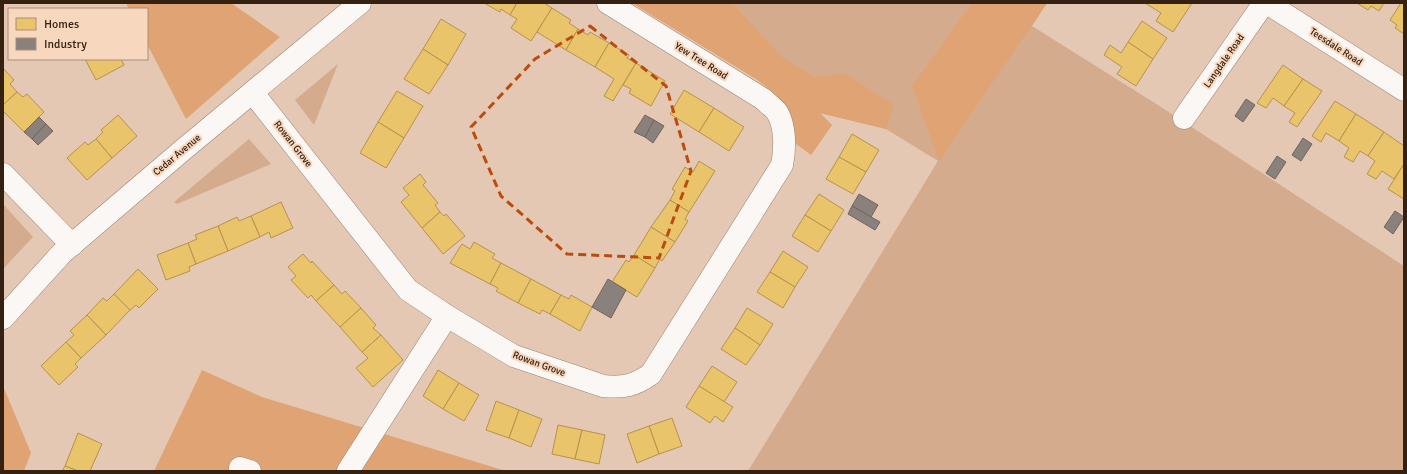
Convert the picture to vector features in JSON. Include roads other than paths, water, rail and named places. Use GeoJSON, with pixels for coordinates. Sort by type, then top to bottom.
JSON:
{"type":"FeatureCollection","features":[{"type":"Feature","properties":{"kind":"street","name":"Cedar Avenue"},"geometry":{"type":"LineString","coordinates":[[3,318],[62,253],[360,3]]}},
{"type":"Feature","properties":{"kind":"street","name":"Yew Tree Road"},"geometry":{"type":"LineString","coordinates":[[608,3],[763,100],[777,112],[783,130]]}},
{"type":"Feature","properties":{"kind":"street","name":"Langdale Road"},"geometry":{"type":"LineString","coordinates":[[1184,118],[1264,3]]}},
{"type":"Feature","properties":{"kind":"street","name":"Teesdale Road"},"geometry":{"type":"LineString","coordinates":[[1267,3],[1404,90]]}},
{"type":"Feature","properties":{"kind":"street","name":"Rowan Grove"},"geometry":{"type":"LineString","coordinates":[[253,93],[408,290],[447,316],[514,356],[602,386],[615,387],[638,384],[651,374],[782,165],[784,152],[783,130]]}},
{"type":"Feature","properties":{"kind":"street"},"geometry":{"type":"LineString","coordinates":[[3,174],[72,245]]}},
{"type":"Feature","properties":{"kind":"street"},"geometry":{"type":"LineString","coordinates":[[348,471],[447,316]]}}]}
